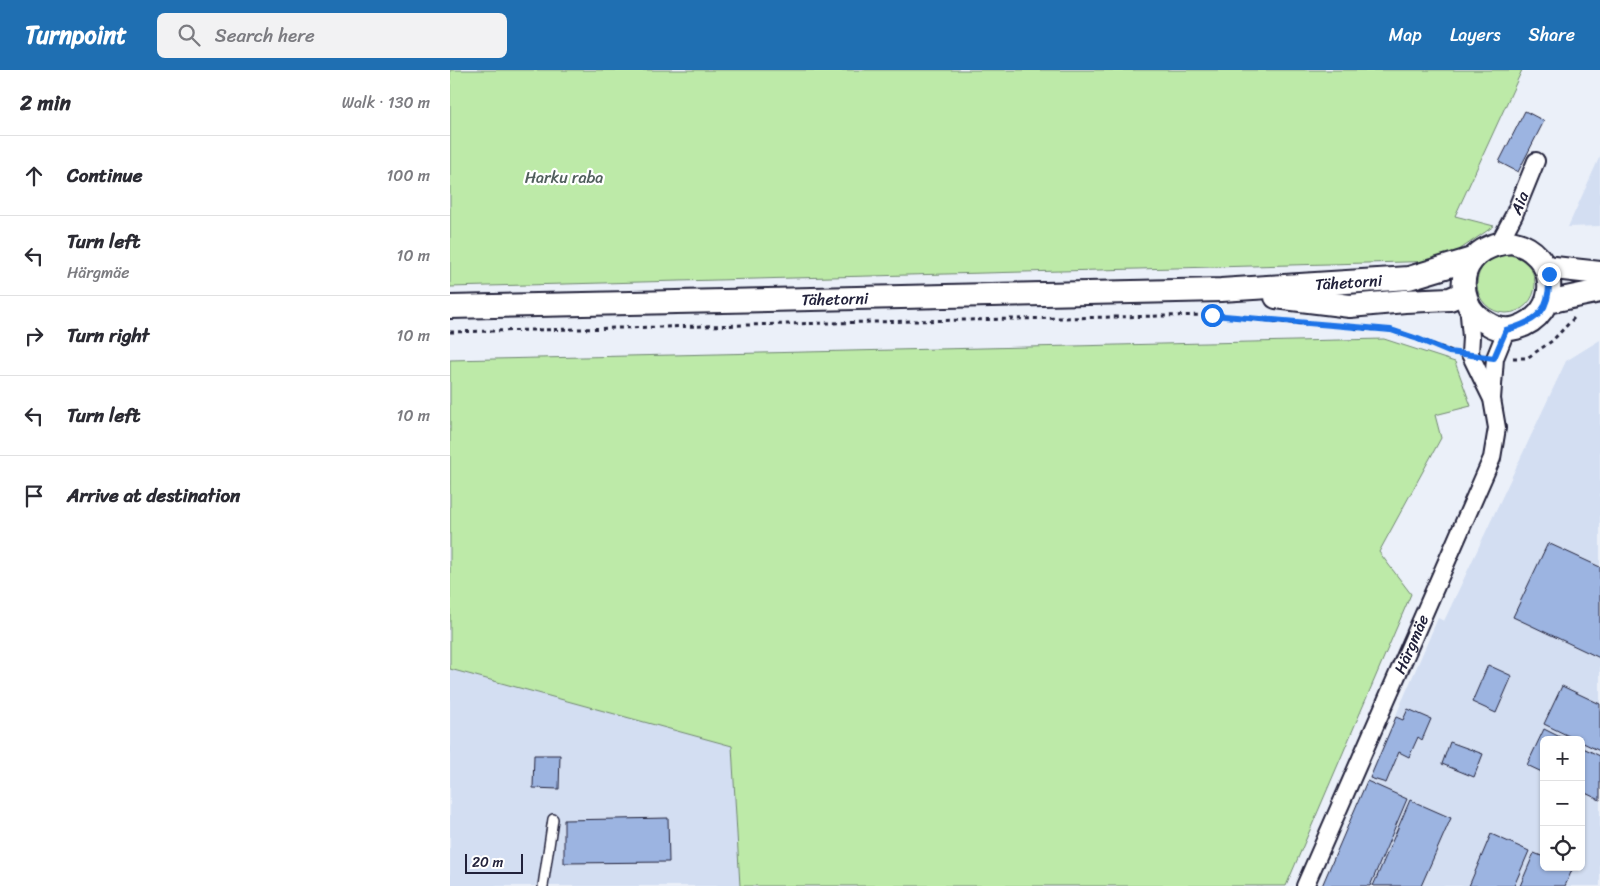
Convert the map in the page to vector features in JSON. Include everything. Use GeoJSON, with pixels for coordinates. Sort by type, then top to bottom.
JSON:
{"type":"FeatureCollection","features":[{"type":"Feature","properties":{"kind":"street","name":"Aia"},"geometry":{"type":"LineString","coordinates":[[1499,243],[1514,215],[1536,161]]}},
{"type":"Feature","properties":{"kind":"street"},"geometry":{"type":"LineString","coordinates":[[1511,242],[1521,244],[1530,249],[1542,260],[1549,274],[1550,290],[1547,302],[1541,312],[1522,326],[1506,330],[1490,325],[1477,317],[1466,299],[1464,281],[1466,269],[1472,259],[1484,248],[1499,243],[1511,242]]}},
{"type":"Feature","properties":{"kind":"street","name":"Tähetorni"},"geometry":{"type":"LineString","coordinates":[[450,307],[1221,290],[1409,278],[1472,259]]}},
{"type":"Feature","properties":{"kind":"street"},"geometry":{"type":"LineString","coordinates":[[1545,267],[1600,273]]}},
{"type":"Feature","properties":{"kind":"street","name":"Tähetorni"},"geometry":{"type":"LineString","coordinates":[[1221,290],[1350,306],[1405,301],[1466,299]]}},
{"type":"Feature","properties":{"kind":"street"},"geometry":{"type":"LineString","coordinates":[[1547,302],[1600,291]]}},
{"type":"Feature","properties":{"kind":"street","name":"Härgmäe"},"geometry":{"type":"LineString","coordinates":[[1466,299],[1471,338],[1470,354],[1492,399]]}},
{"type":"Feature","properties":{"kind":"street","name":"Härgmäe"},"geometry":{"type":"LineString","coordinates":[[1305,886],[1492,458],[1497,428],[1492,399],[1494,358],[1506,330]]}},
{"type":"Feature","properties":{"kind":"lane"},"geometry":{"type":"LineString","coordinates":[[543,886],[553,819]]}},
{"type":"Feature","properties":{"kind":"path"},"geometry":{"type":"LineString","coordinates":[[1494,358],[1527,358],[1552,341],[1578,313]]}},
{"type":"Feature","properties":{"kind":"path"},"geometry":{"type":"LineString","coordinates":[[450,332],[915,320],[1212,315],[1306,324]]}},
{"type":"Feature","properties":{"kind":"path"},"geometry":{"type":"LineString","coordinates":[[1354,328],[1391,330],[1449,352],[1470,354]]}},
{"type":"Feature","properties":{"kind":"shaded area"},"geometry":{"type":"Polygon","coordinates":[[[1600,156],[1600,226],[1568,227],[1600,156]]]}},
{"type":"Feature","properties":{"kind":"shaded area"},"geometry":{"type":"Polygon","coordinates":[[[1600,340],[1600,886],[1322,886],[1438,618],[1444,621],[1566,361],[1600,340]]]}},
{"type":"Feature","properties":{"kind":"shaded area"},"geometry":{"type":"Polygon","coordinates":[[[450,669],[732,746],[740,886],[450,886],[450,669]]]}},
{"type":"Feature","properties":{"kind":"green space","name":"Harku raba"},"geometry":{"type":"Polygon","coordinates":[[[450,70],[1522,70],[1455,216],[1494,226],[1443,261],[450,287],[450,70]]]}},
{"type":"Feature","properties":{"kind":"green space"},"geometry":{"type":"Polygon","coordinates":[[[1506,255],[1522,260],[1530,268],[1535,284],[1530,300],[1522,308],[1506,313],[1490,308],[1482,300],[1477,284],[1482,268],[1490,260],[1506,255]]]}},
{"type":"Feature","properties":{"kind":"green space"},"geometry":{"type":"Polygon","coordinates":[[[1384,339],[1455,362],[1471,406],[1435,415],[1441,438],[1379,552],[1411,594],[1286,886],[740,886],[732,746],[450,669],[450,360],[1384,339]]]}},
{"type":"Feature","properties":{"kind":"building"},"geometry":{"type":"Polygon","coordinates":[[[1525,111],[1544,121],[1518,172],[1499,162],[1525,111]]]}},
{"type":"Feature","properties":{"kind":"building"},"geometry":{"type":"Polygon","coordinates":[[[1548,543],[1600,567],[1600,658],[1513,617],[1548,543]]]}},
{"type":"Feature","properties":{"kind":"building"},"geometry":{"type":"Polygon","coordinates":[[[1488,665],[1512,676],[1496,713],[1472,702],[1488,665]]]}},
{"type":"Feature","properties":{"kind":"building"},"geometry":{"type":"Polygon","coordinates":[[[1562,686],[1600,704],[1600,751],[1585,744],[1585,736],[1569,736],[1544,724],[1562,686]]]}},
{"type":"Feature","properties":{"kind":"building"},"geometry":{"type":"Polygon","coordinates":[[[1408,709],[1431,719],[1422,740],[1418,737],[1409,757],[1399,752],[1386,783],[1370,778],[1396,717],[1403,720],[1408,709]]]}},
{"type":"Feature","properties":{"kind":"building"},"geometry":{"type":"Polygon","coordinates":[[[1544,729],[1558,736],[1541,736],[1544,729]]]}},
{"type":"Feature","properties":{"kind":"building"},"geometry":{"type":"Polygon","coordinates":[[[1540,737],[1540,771],[1527,765],[1540,737]]]}},
{"type":"Feature","properties":{"kind":"building"},"geometry":{"type":"Polygon","coordinates":[[[1450,742],[1483,754],[1474,777],[1442,764],[1450,742]]]}},
{"type":"Feature","properties":{"kind":"building"},"geometry":{"type":"Polygon","coordinates":[[[1585,749],[1600,756],[1600,800],[1585,793],[1585,749]]]}},
{"type":"Feature","properties":{"kind":"building"},"geometry":{"type":"Polygon","coordinates":[[[534,755],[560,755],[559,789],[533,788],[534,755]]]}},
{"type":"Feature","properties":{"kind":"building"},"geometry":{"type":"Polygon","coordinates":[[[1367,781],[1407,799],[1370,886],[1322,886],[1367,781]]]}},
{"type":"Feature","properties":{"kind":"building"},"geometry":{"type":"Polygon","coordinates":[[[1410,800],[1451,818],[1421,886],[1373,886],[1410,800]]]}},
{"type":"Feature","properties":{"kind":"building"},"geometry":{"type":"Polygon","coordinates":[[[668,818],[669,862],[564,863],[564,820],[668,818]]]}},
{"type":"Feature","properties":{"kind":"building"},"geometry":{"type":"Polygon","coordinates":[[[1491,834],[1529,851],[1514,886],[1469,886],[1491,834]]]}},
{"type":"Feature","properties":{"kind":"building"},"geometry":{"type":"Polygon","coordinates":[[[1534,853],[1540,855],[1540,871],[1572,871],[1565,886],[1520,886],[1534,853]]]}},
{"type":"Feature","properties":{"kind":"route"},"geometry":{"type":"LineString","coordinates":[[1212,315],[1391,330],[1449,352],[1494,358],[1506,330],[1522,326],[1541,312],[1547,302],[1550,290],[1549,274]]}}]}
